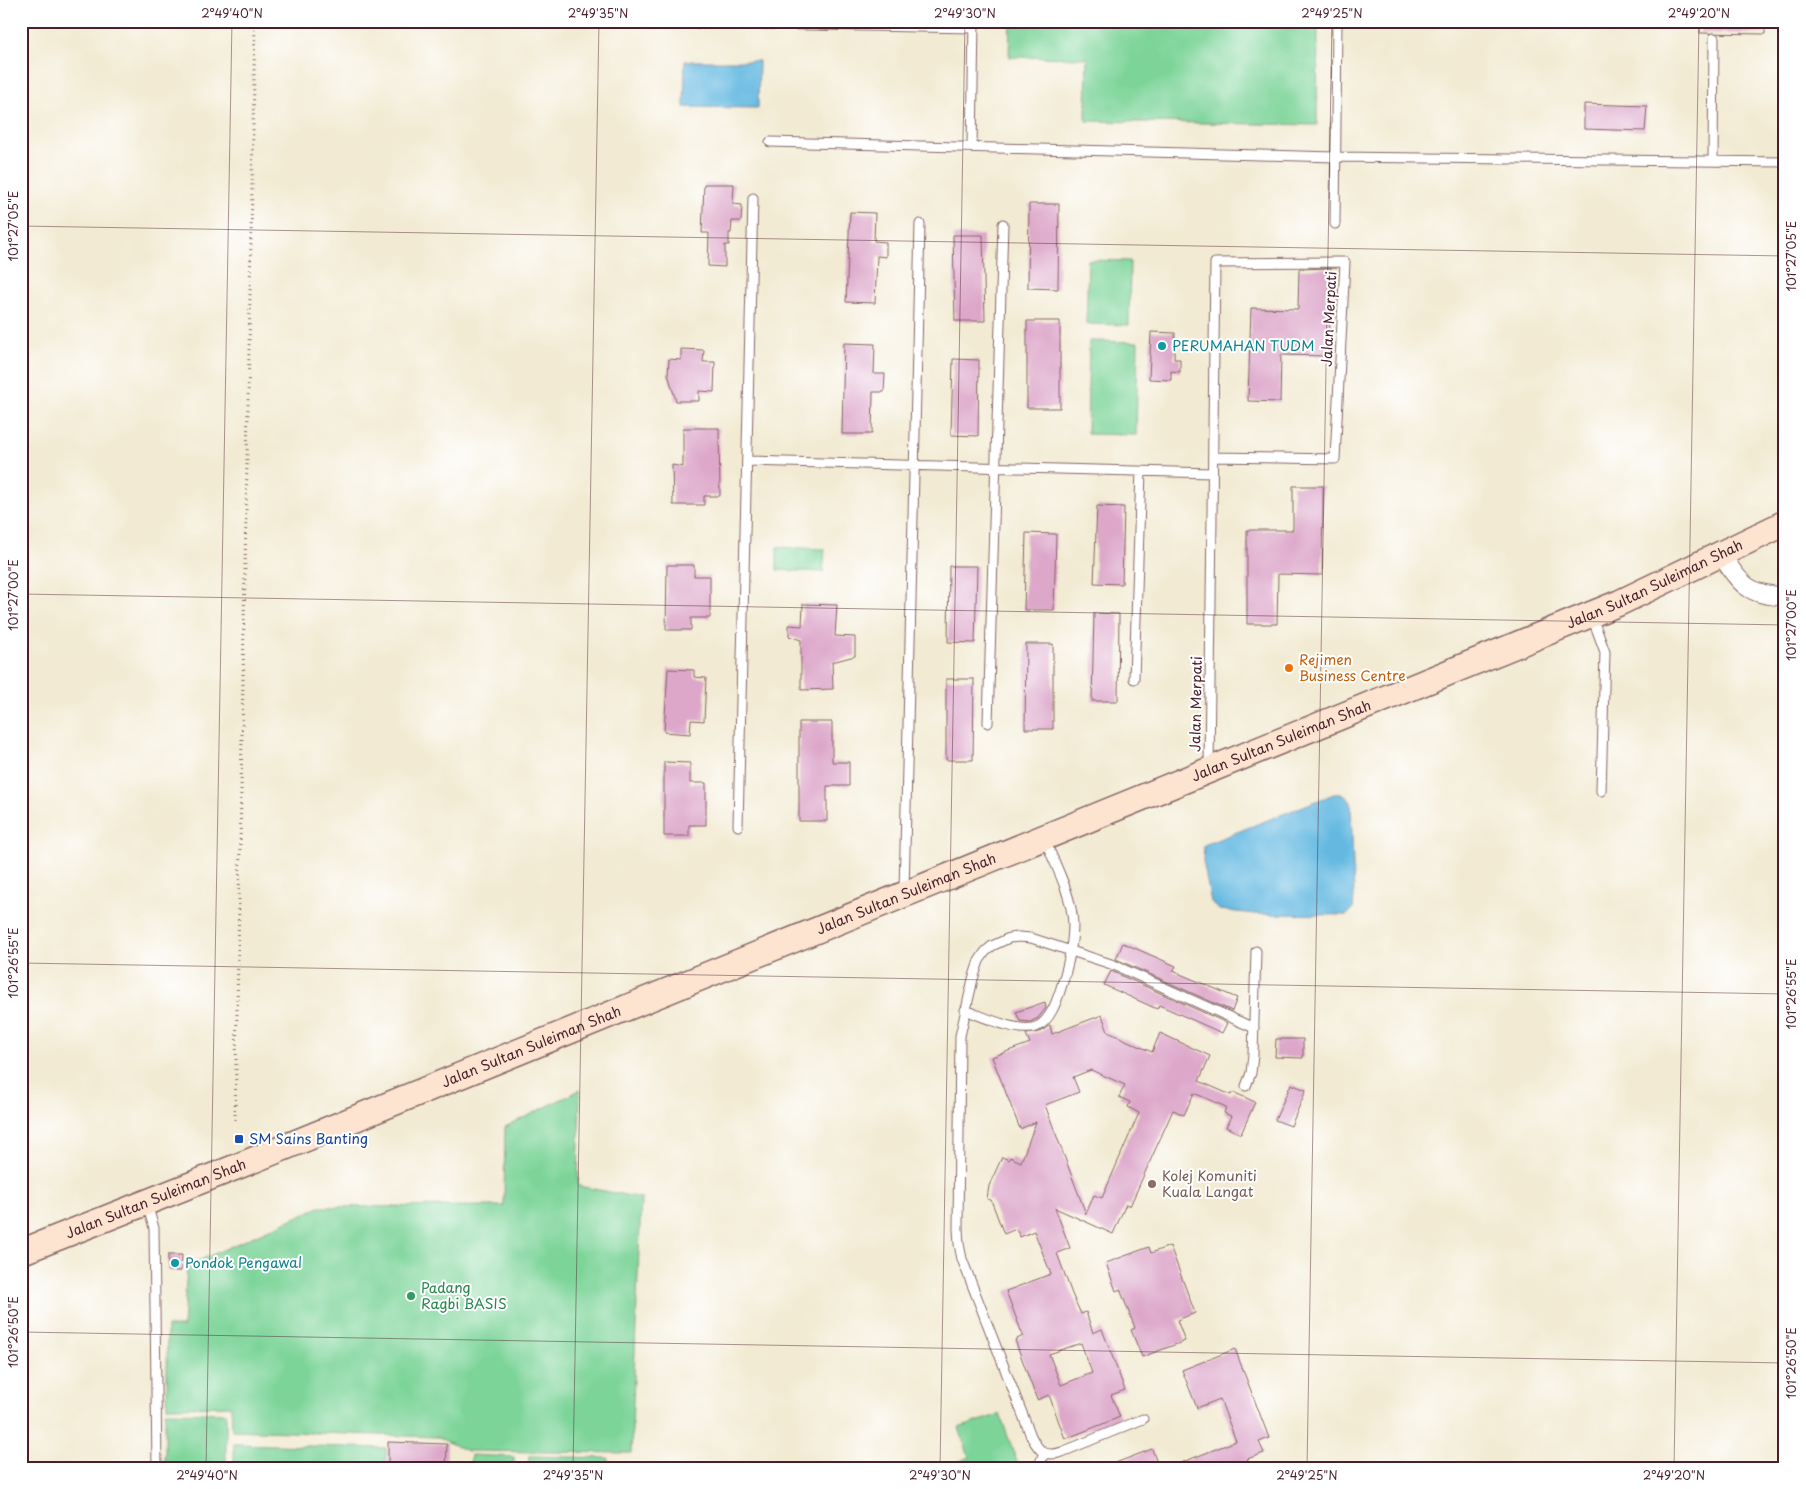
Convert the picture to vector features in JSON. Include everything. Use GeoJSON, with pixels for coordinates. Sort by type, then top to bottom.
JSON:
{"type":"FeatureCollection","features":[{"type":"Feature","properties":{"kind":"street","name":"Jalan Sultan Suleiman Shah"},"geometry":{"type":"LineString","coordinates":[[21,1252],[146,1203],[1619,603],[1785,523]]}},
{"type":"Feature","properties":{"kind":"street"},"geometry":{"type":"LineString","coordinates":[[1721,554],[1744,586],[1763,595],[1785,596]]}},
{"type":"Feature","properties":{"kind":"lane"},"geometry":{"type":"LineString","coordinates":[[692,21],[696,23],[974,24],[972,147]]}},
{"type":"Feature","properties":{"kind":"lane"},"geometry":{"type":"LineString","coordinates":[[1335,224],[1337,21]]}},
{"type":"Feature","properties":{"kind":"lane"},"geometry":{"type":"LineString","coordinates":[[1713,161],[1714,38]]}},
{"type":"Feature","properties":{"kind":"lane"},"geometry":{"type":"LineString","coordinates":[[770,142],[1335,157],[1785,162]]}},
{"type":"Feature","properties":{"kind":"lane"},"geometry":{"type":"LineString","coordinates":[[738,826],[753,198]]}},
{"type":"Feature","properties":{"kind":"lane"},"geometry":{"type":"LineString","coordinates":[[904,895],[920,224]]}},
{"type":"Feature","properties":{"kind":"lane"},"geometry":{"type":"LineString","coordinates":[[988,723],[1003,224]]}},
{"type":"Feature","properties":{"kind":"lane","name":"Jalan Merpati"},"geometry":{"type":"LineString","coordinates":[[1209,770],[1215,263],[1345,262],[1335,458],[1213,457]]}},
{"type":"Feature","properties":{"kind":"lane"},"geometry":{"type":"LineString","coordinates":[[747,461],[1212,473]]}},
{"type":"Feature","properties":{"kind":"lane"},"geometry":{"type":"LineString","coordinates":[[1134,679],[1141,471]]}},
{"type":"Feature","properties":{"kind":"lane"},"geometry":{"type":"LineString","coordinates":[[1591,614],[1605,652],[1601,791]]}},
{"type":"Feature","properties":{"kind":"lane"},"geometry":{"type":"LineString","coordinates":[[965,1010],[1020,1028],[1038,1026],[1047,1018],[1056,1002],[1066,972],[1073,923],[1064,888],[1044,838]]}},
{"type":"Feature","properties":{"kind":"lane"},"geometry":{"type":"LineString","coordinates":[[1143,1419],[1054,1455],[1044,1453],[1036,1446],[1031,1436],[960,1252],[958,1229],[959,1051],[960,1036],[972,979],[985,952],[1001,940],[1019,937],[1031,938],[1114,966],[1254,1028]]}},
{"type":"Feature","properties":{"kind":"lane"},"geometry":{"type":"LineString","coordinates":[[1246,1086],[1251,1073],[1256,951]]}},
{"type":"Feature","properties":{"kind":"lane"},"geometry":{"type":"LineString","coordinates":[[146,1203],[154,1228],[157,1468]]}},
{"type":"Feature","properties":{"kind":"lane"},"geometry":{"type":"LineString","coordinates":[[1038,1468],[1044,1453]]}},
{"type":"Feature","properties":{"kind":"path"},"geometry":{"type":"LineString","coordinates":[[235,1120],[255,21]]}},
{"type":"Feature","properties":{"kind":"green space"},"geometry":{"type":"Polygon","coordinates":[[[1010,21],[1318,21],[1317,125],[1086,121],[1087,58],[1009,57],[1010,21]]]}},
{"type":"Feature","properties":{"kind":"green space"},"geometry":{"type":"Polygon","coordinates":[[[1088,260],[1130,261],[1129,325],[1086,324],[1088,260]]]}},
{"type":"Feature","properties":{"kind":"green space"},"geometry":{"type":"Polygon","coordinates":[[[1089,341],[1138,342],[1136,435],[1087,434],[1089,341]]]}},
{"type":"Feature","properties":{"kind":"green space"},"geometry":{"type":"Polygon","coordinates":[[[777,547],[825,549],[823,572],[777,570],[777,547]]]}},
{"type":"Feature","properties":{"kind":"green space","name":"Padang Ragbi BASIS"},"geometry":{"type":"Polygon","coordinates":[[[580,1090],[578,1186],[641,1198],[631,1453],[467,1451],[437,1437],[232,1430],[231,1406],[167,1407],[167,1327],[183,1327],[187,1266],[319,1207],[504,1206],[505,1127],[580,1090]]]}},
{"type":"Feature","properties":{"kind":"green space"},"geometry":{"type":"Polygon","coordinates":[[[165,1412],[226,1413],[226,1468],[165,1468],[165,1412]]]}},
{"type":"Feature","properties":{"kind":"green space"},"geometry":{"type":"Polygon","coordinates":[[[1000,1414],[1019,1468],[958,1468],[956,1463],[969,1457],[959,1428],[1000,1414]]]}},
{"type":"Feature","properties":{"kind":"green space"},"geometry":{"type":"Polygon","coordinates":[[[234,1444],[386,1448],[386,1468],[234,1468],[234,1444]]]}},
{"type":"Feature","properties":{"kind":"green space"},"geometry":{"type":"Polygon","coordinates":[[[471,1455],[514,1457],[514,1468],[470,1468],[471,1455]]]}},
{"type":"Feature","properties":{"kind":"green space"},"geometry":{"type":"Polygon","coordinates":[[[529,1456],[608,1458],[608,1468],[528,1468],[529,1456]]]}},
{"type":"Feature","properties":{"kind":"water"},"geometry":{"type":"Polygon","coordinates":[[[685,61],[759,61],[758,108],[684,107],[685,61]]]}},
{"type":"Feature","properties":{"kind":"water"},"geometry":{"type":"Polygon","coordinates":[[[1334,794],[1344,794],[1351,802],[1354,897],[1353,909],[1347,915],[1255,914],[1219,910],[1211,902],[1203,861],[1204,845],[1334,794]]]}},
{"type":"Feature","properties":{"kind":"building"},"geometry":{"type":"Polygon","coordinates":[[[1700,21],[1765,21],[1765,34],[1700,33],[1700,21]]]}},
{"type":"Feature","properties":{"kind":"building"},"geometry":{"type":"Polygon","coordinates":[[[1584,104],[1647,106],[1645,131],[1584,129],[1584,104]]]}},
{"type":"Feature","properties":{"kind":"building"},"geometry":{"type":"Polygon","coordinates":[[[704,184],[734,184],[733,204],[742,205],[741,221],[732,221],[729,245],[725,245],[725,267],[708,266],[709,233],[702,233],[704,184]]]}},
{"type":"Feature","properties":{"kind":"building"},"geometry":{"type":"Polygon","coordinates":[[[1029,204],[1059,204],[1058,289],[1028,288],[1029,204]]]}},
{"type":"Feature","properties":{"kind":"building"},"geometry":{"type":"Polygon","coordinates":[[[850,212],[875,213],[874,241],[886,242],[886,257],[877,256],[875,303],[846,302],[850,212]]]}},
{"type":"Feature","properties":{"kind":"building"},"geometry":{"type":"Polygon","coordinates":[[[953,235],[983,235],[985,321],[955,321],[953,235]]]}},
{"type":"Feature","properties":{"kind":"building"},"geometry":{"type":"Polygon","coordinates":[[[1331,268],[1329,356],[1281,355],[1280,402],[1248,401],[1251,308],[1298,309],[1299,269],[1331,268]]]}},
{"type":"Feature","properties":{"kind":"building"},"geometry":{"type":"Polygon","coordinates":[[[1027,321],[1060,321],[1060,408],[1027,408],[1027,321]]]}},
{"type":"Feature","properties":{"kind":"building","name":"PERUMAHAN TUDM"},"geometry":{"type":"Polygon","coordinates":[[[1151,332],[1175,333],[1174,359],[1180,359],[1180,372],[1171,371],[1171,380],[1149,379],[1151,332]]]}},
{"type":"Feature","properties":{"kind":"building"},"geometry":{"type":"Polygon","coordinates":[[[844,343],[875,344],[874,374],[885,374],[884,392],[873,392],[872,434],[842,434],[844,343]]]}},
{"type":"Feature","properties":{"kind":"building"},"geometry":{"type":"Polygon","coordinates":[[[681,349],[704,350],[703,362],[715,362],[714,392],[699,391],[699,401],[676,401],[668,374],[669,359],[681,360],[681,349]]]}},
{"type":"Feature","properties":{"kind":"building"},"geometry":{"type":"Polygon","coordinates":[[[953,359],[979,360],[978,436],[951,435],[953,359]]]}},
{"type":"Feature","properties":{"kind":"building"},"geometry":{"type":"Polygon","coordinates":[[[683,428],[719,428],[720,496],[704,496],[704,505],[673,505],[672,465],[683,467],[683,428]]]}},
{"type":"Feature","properties":{"kind":"building"},"geometry":{"type":"Polygon","coordinates":[[[1293,486],[1323,486],[1322,575],[1278,574],[1277,624],[1247,624],[1247,530],[1293,530],[1293,486]]]}},
{"type":"Feature","properties":{"kind":"building"},"geometry":{"type":"Polygon","coordinates":[[[1097,506],[1124,507],[1122,584],[1094,583],[1097,506]]]}},
{"type":"Feature","properties":{"kind":"building"},"geometry":{"type":"Polygon","coordinates":[[[1026,533],[1056,534],[1054,610],[1024,610],[1026,533]]]}},
{"type":"Feature","properties":{"kind":"building"},"geometry":{"type":"Polygon","coordinates":[[[667,565],[694,565],[694,576],[710,576],[710,618],[691,618],[691,630],[666,630],[667,565]]]}},
{"type":"Feature","properties":{"kind":"building"},"geometry":{"type":"Polygon","coordinates":[[[949,566],[977,566],[975,643],[948,642],[949,566]]]}},
{"type":"Feature","properties":{"kind":"building"},"geometry":{"type":"Polygon","coordinates":[[[803,604],[837,605],[835,636],[855,637],[855,656],[832,662],[833,689],[801,690],[801,640],[789,636],[789,625],[802,626],[803,604]]]}},
{"type":"Feature","properties":{"kind":"building"},"geometry":{"type":"Polygon","coordinates":[[[1094,613],[1119,614],[1118,701],[1092,701],[1094,613]]]}},
{"type":"Feature","properties":{"kind":"building"},"geometry":{"type":"Polygon","coordinates":[[[1026,644],[1053,644],[1053,729],[1025,729],[1026,644]]]}},
{"type":"Feature","properties":{"kind":"building"},"geometry":{"type":"Polygon","coordinates":[[[668,669],[694,670],[694,677],[706,678],[704,721],[691,720],[690,734],[664,732],[668,669]]]}},
{"type":"Feature","properties":{"kind":"building"},"geometry":{"type":"Polygon","coordinates":[[[946,679],[974,679],[973,760],[946,760],[946,679]]]}},
{"type":"Feature","properties":{"kind":"building"},"geometry":{"type":"Polygon","coordinates":[[[799,722],[832,722],[832,762],[849,762],[849,786],[827,786],[827,821],[799,821],[799,722]]]}},
{"type":"Feature","properties":{"kind":"building"},"geometry":{"type":"Polygon","coordinates":[[[664,762],[690,763],[690,783],[706,783],[706,825],[689,825],[689,836],[664,836],[664,762]]]}},
{"type":"Feature","properties":{"kind":"building"},"geometry":{"type":"Polygon","coordinates":[[[1123,943],[1176,966],[1173,971],[1237,998],[1232,1011],[1116,959],[1123,943]]]}},
{"type":"Feature","properties":{"kind":"building"},"geometry":{"type":"Polygon","coordinates":[[[1111,971],[1227,1023],[1222,1033],[1159,1005],[1157,1009],[1104,985],[1111,971]]]}},
{"type":"Feature","properties":{"kind":"building"},"geometry":{"type":"Polygon","coordinates":[[[1045,1002],[1046,1008],[1038,1018],[1030,1022],[1020,1021],[1016,1012],[1045,1002]]]}},
{"type":"Feature","properties":{"kind":"building"},"geometry":{"type":"Polygon","coordinates":[[[1102,1015],[1108,1032],[1152,1052],[1160,1033],[1210,1056],[1199,1081],[1231,1095],[1233,1092],[1255,1102],[1241,1134],[1226,1127],[1231,1116],[1224,1113],[1226,1107],[1194,1093],[1184,1115],[1173,1110],[1130,1206],[1126,1204],[1113,1234],[1055,1208],[1070,1248],[1057,1253],[1072,1294],[1081,1314],[1086,1312],[1093,1333],[1102,1329],[1125,1390],[1111,1395],[1120,1417],[1065,1439],[1049,1395],[1037,1400],[1015,1340],[1023,1336],[1006,1291],[1051,1274],[1034,1231],[1020,1237],[1016,1229],[1004,1234],[991,1200],[987,1199],[989,1186],[1002,1157],[1009,1160],[1010,1157],[1021,1162],[1036,1122],[1020,1129],[992,1057],[1030,1043],[1026,1034],[1040,1032],[1050,1025],[1052,1034],[1102,1015]],[[1091,1070],[1073,1077],[1079,1092],[1045,1105],[1086,1214],[1094,1195],[1102,1198],[1139,1113],[1128,1107],[1130,1102],[1119,1097],[1125,1085],[1091,1070]],[[1081,1343],[1049,1354],[1061,1385],[1092,1373],[1081,1343]]]}},
{"type":"Feature","properties":{"kind":"building"},"geometry":{"type":"Polygon","coordinates":[[[1276,1039],[1303,1039],[1303,1058],[1275,1057],[1276,1039]]]}},
{"type":"Feature","properties":{"kind":"building"},"geometry":{"type":"Polygon","coordinates":[[[1291,1084],[1306,1090],[1291,1126],[1275,1120],[1291,1084]]]}},
{"type":"Feature","properties":{"kind":"building"},"geometry":{"type":"Polygon","coordinates":[[[1170,1246],[1195,1313],[1177,1320],[1185,1341],[1142,1357],[1131,1330],[1135,1328],[1120,1289],[1116,1291],[1106,1263],[1149,1247],[1151,1253],[1170,1246]]]}},
{"type":"Feature","properties":{"kind":"building","name":"Pondok Pengawal"},"geometry":{"type":"Polygon","coordinates":[[[168,1255],[182,1255],[181,1271],[168,1271],[168,1255]]]}},
{"type":"Feature","properties":{"kind":"building"},"geometry":{"type":"Polygon","coordinates":[[[1235,1349],[1269,1438],[1259,1442],[1264,1453],[1247,1459],[1251,1468],[1168,1468],[1236,1441],[1220,1399],[1197,1408],[1182,1370],[1235,1349]]]}},
{"type":"Feature","properties":{"kind":"building"},"geometry":{"type":"Polygon","coordinates":[[[388,1442],[447,1444],[446,1468],[388,1468],[388,1442]]]}},
{"type":"Feature","properties":{"kind":"building"},"geometry":{"type":"Polygon","coordinates":[[[1152,1449],[1159,1468],[1105,1467],[1152,1449]]]}},
{"type":"Feature","properties":{"kind":"place","name":"PERUMAHAN TUDM"},"geometry":{"type":"Point","coordinates":[1162,346]}},
{"type":"Feature","properties":{"kind":"place","name":"Rejimen Business Centre"},"geometry":{"type":"Point","coordinates":[1289,668]}},
{"type":"Feature","properties":{"kind":"place","name":"SM Sains Banting"},"geometry":{"type":"Point","coordinates":[239,1139]}},
{"type":"Feature","properties":{"kind":"place","name":"Kolej Komuniti Kuala Langat"},"geometry":{"type":"Point","coordinates":[1152,1184]}},
{"type":"Feature","properties":{"kind":"place","name":"Pondok Pengawal"},"geometry":{"type":"Point","coordinates":[175,1263]}},
{"type":"Feature","properties":{"kind":"place","name":"Padang Ragbi BASIS"},"geometry":{"type":"Point","coordinates":[411,1296]}}]}
